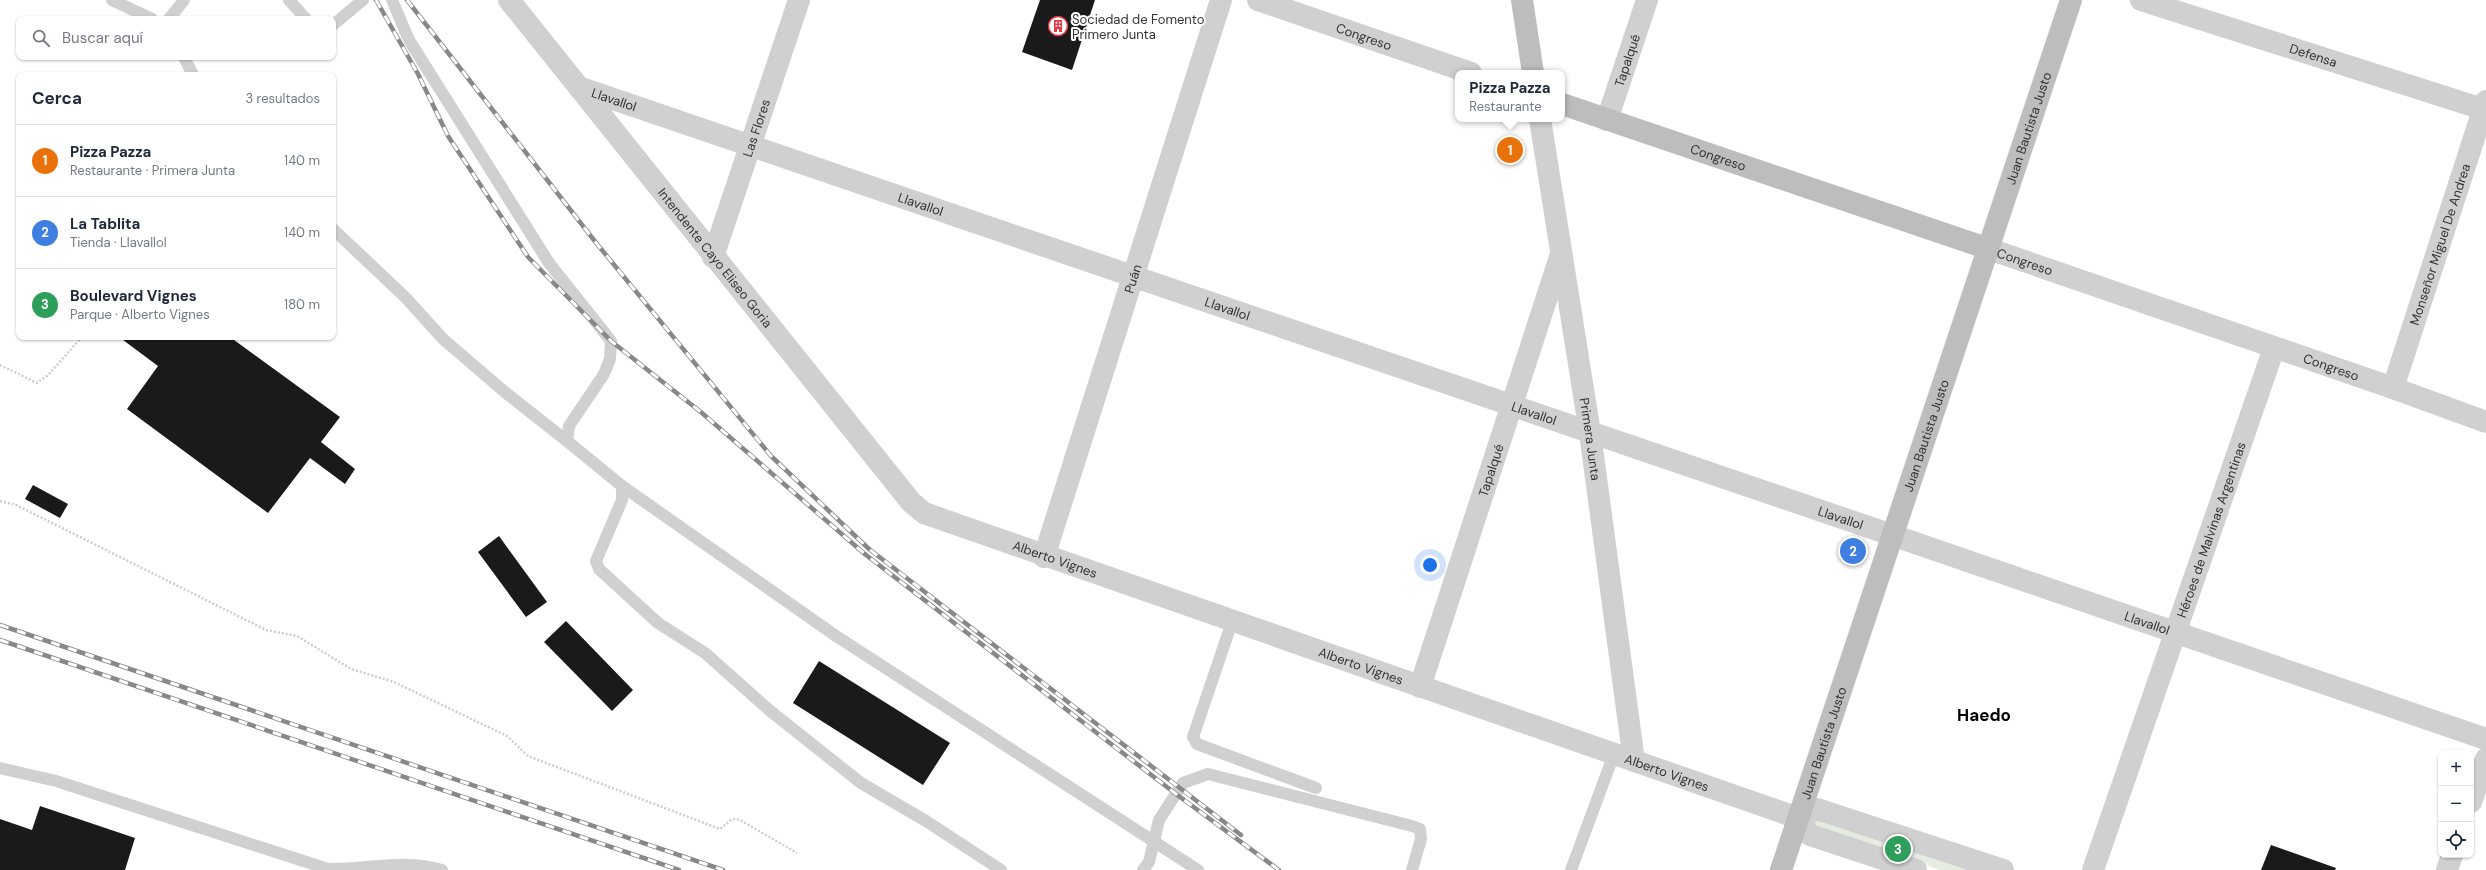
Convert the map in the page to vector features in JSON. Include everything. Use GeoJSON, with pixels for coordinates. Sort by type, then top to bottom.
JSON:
{"type":"FeatureCollection","features":[{"type":"Feature","properties":{"kind":"street","name":"Intendente Cayo Eliseo Goria"},"geometry":{"type":"LineString","coordinates":[[509,0],[581,88],[713,257],[911,502],[924,513]]}},
{"type":"Feature","properties":{"kind":"street","name":"Las Flores"},"geometry":{"type":"LineString","coordinates":[[713,257],[799,0]]}},
{"type":"Feature","properties":{"kind":"street","name":"Puán"},"geometry":{"type":"LineString","coordinates":[[1044,556],[1221,0]]}},
{"type":"Feature","properties":{"kind":"street","name":"Congreso"},"geometry":{"type":"LineString","coordinates":[[1258,0],[1462,70]]}},
{"type":"Feature","properties":{"kind":"street"},"geometry":{"type":"LineString","coordinates":[[1522,0],[1533,70]]}},
{"type":"Feature","properties":{"kind":"street","name":"Tapalqué"},"geometry":{"type":"LineString","coordinates":[[1608,120],[1647,0]]}},
{"type":"Feature","properties":{"kind":"street","name":"Juan Bautista Justo"},"geometry":{"type":"LineString","coordinates":[[1781,870],[2071,0]]}},
{"type":"Feature","properties":{"kind":"street","name":"Defensa"},"geometry":{"type":"LineString","coordinates":[[2141,0],[2485,107]]}},
{"type":"Feature","properties":{"kind":"street","name":"Llavallol"},"geometry":{"type":"LineString","coordinates":[[581,88],[1892,535],[2486,740]]}},
{"type":"Feature","properties":{"kind":"street","name":"Congreso"},"geometry":{"type":"LineString","coordinates":[[1565,105],[2393,388],[2486,422]]}},
{"type":"Feature","properties":{"kind":"street","name":"Monseñor Miguel De Andrea"},"geometry":{"type":"LineString","coordinates":[[2393,388],[2485,107]]}},
{"type":"Feature","properties":{"kind":"street","name":"Primera Junta"},"geometry":{"type":"LineString","coordinates":[[1540,122],[1590,433],[1624,758]]}},
{"type":"Feature","properties":{"kind":"street","name":"Tapalqué"},"geometry":{"type":"LineString","coordinates":[[1420,687],[1561,254]]}},
{"type":"Feature","properties":{"kind":"street","name":"Héroes de Malvinas Argentinas"},"geometry":{"type":"LineString","coordinates":[[2093,870],[2177,633],[2274,348]]}},
{"type":"Feature","properties":{"kind":"street","name":"Alberto Vignes"},"geometry":{"type":"LineString","coordinates":[[924,513],[1232,622],[1798,818]]}},
{"type":"Feature","properties":{"kind":"street"},"geometry":{"type":"LineString","coordinates":[[2474,793],[2486,759]]}},
{"type":"Feature","properties":{"kind":"street"},"geometry":{"type":"LineString","coordinates":[[1916,870],[1810,835],[1798,818],[1817,808],[2002,870]]}},
{"type":"Feature","properties":{"kind":"street"},"geometry":{"type":"LineString","coordinates":[[2447,870],[2451,858]]}},
{"type":"Feature","properties":{"kind":"lane"},"geometry":{"type":"LineString","coordinates":[[112,0],[146,16]]}},
{"type":"Feature","properties":{"kind":"lane"},"geometry":{"type":"LineString","coordinates":[[171,16],[184,0]]}},
{"type":"Feature","properties":{"kind":"lane"},"geometry":{"type":"LineString","coordinates":[[289,0],[303,16]]}},
{"type":"Feature","properties":{"kind":"lane"},"geometry":{"type":"LineString","coordinates":[[336,22],[362,0]]}},
{"type":"Feature","properties":{"kind":"lane"},"geometry":{"type":"LineString","coordinates":[[392,0],[409,40],[549,263],[610,342],[610,358],[604,374],[569,426],[567,441]]}},
{"type":"Feature","properties":{"kind":"lane"},"geometry":{"type":"LineString","coordinates":[[186,60],[192,72]]}},
{"type":"Feature","properties":{"kind":"lane"},"geometry":{"type":"LineString","coordinates":[[336,232],[406,298],[443,339],[506,393],[622,486],[836,636],[1154,844],[1198,870]]}},
{"type":"Feature","properties":{"kind":"lane"},"geometry":{"type":"LineString","coordinates":[[622,486],[622,500],[596,561],[599,569],[658,623],[705,653],[769,710],[861,783],[926,820],[1001,870]]}},
{"type":"Feature","properties":{"kind":"lane"},"geometry":{"type":"LineString","coordinates":[[1232,622],[1193,737],[1197,744],[1316,788]]}},
{"type":"Feature","properties":{"kind":"lane"},"geometry":{"type":"LineString","coordinates":[[1572,870],[1624,758]]}},
{"type":"Feature","properties":{"kind":"lane"},"geometry":{"type":"LineString","coordinates":[[0,768],[56,781],[328,869],[349,870],[403,863],[442,870]]}},
{"type":"Feature","properties":{"kind":"lane"},"geometry":{"type":"LineString","coordinates":[[1143,870],[1149,862],[1159,820],[1183,783],[1208,774],[1420,829],[1421,839],[1412,870]]}},
{"type":"Feature","properties":{"kind":"path"},"geometry":{"type":"LineString","coordinates":[[0,365],[36,383],[48,375],[79,340]]}},
{"type":"Feature","properties":{"kind":"path"},"geometry":{"type":"LineString","coordinates":[[0,501],[16,505],[266,630],[297,636],[351,669],[394,682],[500,732],[513,740],[528,756],[720,829],[732,819],[740,820],[797,853]]}},
{"type":"Feature","properties":{"kind":"shaded area"},"geometry":{"type":"Polygon","coordinates":[[[1817,818],[1979,870],[1940,870],[1818,829],[1815,826],[1814,821],[1817,818]]]}},
{"type":"Feature","properties":{"kind":"building","name":"Sociedad de Fomento Primero Junta"},"geometry":{"type":"Polygon","coordinates":[[[1040,0],[1095,0],[1072,70],[1022,52],[1040,0]]]}},
{"type":"Feature","properties":{"kind":"building"},"geometry":{"type":"Polygon","coordinates":[[[123,340],[234,340],[340,417],[321,442],[355,469],[345,484],[310,458],[268,513],[127,409],[158,366],[123,340]]]}},
{"type":"Feature","properties":{"kind":"building"},"geometry":{"type":"Polygon","coordinates":[[[33,485],[68,504],[60,518],[25,499],[33,485]]]}},
{"type":"Feature","properties":{"kind":"building"},"geometry":{"type":"Polygon","coordinates":[[[499,536],[547,602],[526,617],[478,552],[499,536]]]}},
{"type":"Feature","properties":{"kind":"building"},"geometry":{"type":"Polygon","coordinates":[[[566,621],[633,690],[612,711],[544,642],[566,621]]]}},
{"type":"Feature","properties":{"kind":"building"},"geometry":{"type":"Polygon","coordinates":[[[819,661],[950,743],[923,785],[793,703],[819,661]]]}},
{"type":"Feature","properties":{"kind":"building"},"geometry":{"type":"Polygon","coordinates":[[[40,806],[135,838],[125,870],[0,870],[0,819],[32,830],[40,806]]]}},
{"type":"Feature","properties":{"kind":"building"},"geometry":{"type":"Polygon","coordinates":[[[2271,845],[2336,868],[2335,870],[2261,870],[2271,845]]]}},
{"type":"Feature","properties":{"kind":"railway"},"geometry":{"type":"LineString","coordinates":[[376,0],[418,74],[448,136],[528,257],[611,341],[702,413],[866,555],[1176,794],[1279,870]]}},
{"type":"Feature","properties":{"kind":"railway"},"geometry":{"type":"LineString","coordinates":[[407,0],[597,244],[771,456],[869,549],[1241,835]]}},
{"type":"Feature","properties":{"kind":"railway"},"geometry":{"type":"LineString","coordinates":[[0,625],[723,870]]}},
{"type":"Feature","properties":{"kind":"railway"},"geometry":{"type":"LineString","coordinates":[[0,640],[679,870]]}},
{"type":"Feature","properties":{"kind":"place","name":"Sociedad de Fomento Primero Junta"},"geometry":{"type":"Point","coordinates":[1058,26]}},
{"type":"Feature","properties":{"kind":"place","name":"Pizza Pazza"},"geometry":{"type":"Point","coordinates":[1510,150]}},
{"type":"Feature","properties":{"kind":"place","name":"La Tablita"},"geometry":{"type":"Point","coordinates":[1853,551]}},
{"type":"Feature","properties":{"kind":"place","name":"Boulevard Vignes"},"geometry":{"type":"Point","coordinates":[1898,849]}},
{"type":"Feature","properties":{"kind":"district","name":"Haedo"},"geometry":{"type":"Point","coordinates":[1984,715]}}]}
